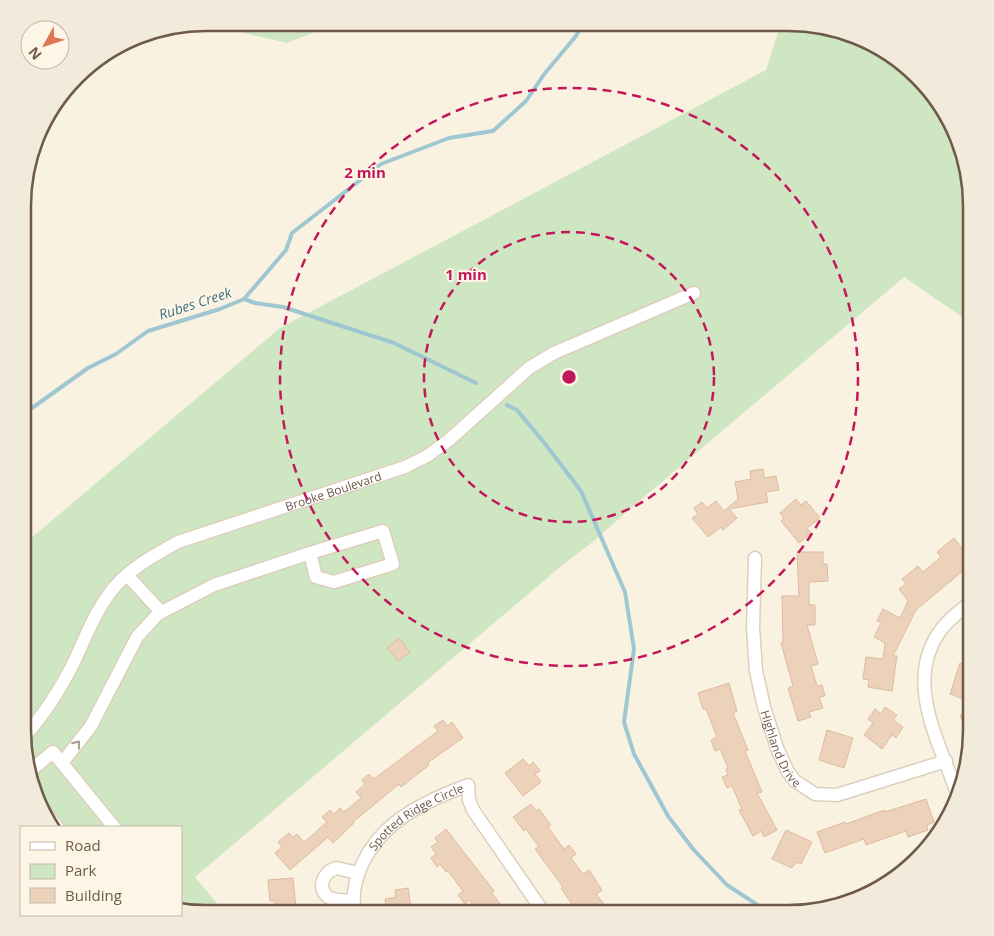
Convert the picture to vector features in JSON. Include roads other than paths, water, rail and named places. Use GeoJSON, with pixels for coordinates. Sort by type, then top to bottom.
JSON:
{"type":"FeatureCollection","features":[{"type":"Feature","properties":{"kind":"street","name":"Brooke Boulevard"},"geometry":{"type":"LineString","coordinates":[[32,728],[43,715],[57,693],[74,662],[90,624],[103,604],[121,581],[147,560],[178,542],[412,464],[449,440],[529,368],[554,353],[694,293]]}},
{"type":"Feature","properties":{"kind":"street"},"geometry":{"type":"LineString","coordinates":[[62,763],[91,726],[137,637],[161,612],[214,585],[310,553],[383,531],[393,564],[334,582],[316,577],[310,553]]}},
{"type":"Feature","properties":{"kind":"street","name":"Highland Drive"},"geometry":{"type":"LineString","coordinates":[[755,558],[753,628],[756,670],[764,707],[777,748],[788,772],[795,781],[815,794],[838,795],[946,761]]}},
{"type":"Feature","properties":{"kind":"street"},"geometry":{"type":"LineString","coordinates":[[128,576],[161,612]]}},
{"type":"Feature","properties":{"kind":"street"},"geometry":{"type":"LineString","coordinates":[[954,784],[926,708],[924,670],[929,649],[939,633],[963,609]]}},
{"type":"Feature","properties":{"kind":"street"},"geometry":{"type":"LineString","coordinates":[[36,766],[53,752],[113,826]]}},
{"type":"Feature","properties":{"kind":"street","name":"Spotted Ridge Circle"},"geometry":{"type":"LineString","coordinates":[[354,905],[358,873],[373,845],[396,822],[436,798],[468,784],[469,800],[473,810],[538,904]]}},
{"type":"Feature","properties":{"kind":"street"},"geometry":{"type":"LineString","coordinates":[[348,905],[328,897],[324,892],[322,880],[325,874],[336,868],[358,873]]}},
{"type":"Feature","properties":{"kind":"waterway","name":"Rubes Creek"},"geometry":{"type":"LineString","coordinates":[[31,408],[88,368],[116,354],[148,331],[220,309],[244,299],[286,250],[292,233],[381,164],[449,138],[493,131],[526,101],[545,73],[578,32]]}},
{"type":"Feature","properties":{"kind":"waterway"},"geometry":{"type":"LineString","coordinates":[[244,299],[255,303],[283,307],[394,343],[476,383]]}},
{"type":"Feature","properties":{"kind":"waterway"},"geometry":{"type":"LineString","coordinates":[[507,405],[517,410],[581,491],[625,592],[634,649],[624,722],[634,754],[668,816],[693,849],[727,885],[756,904]]}}]}
